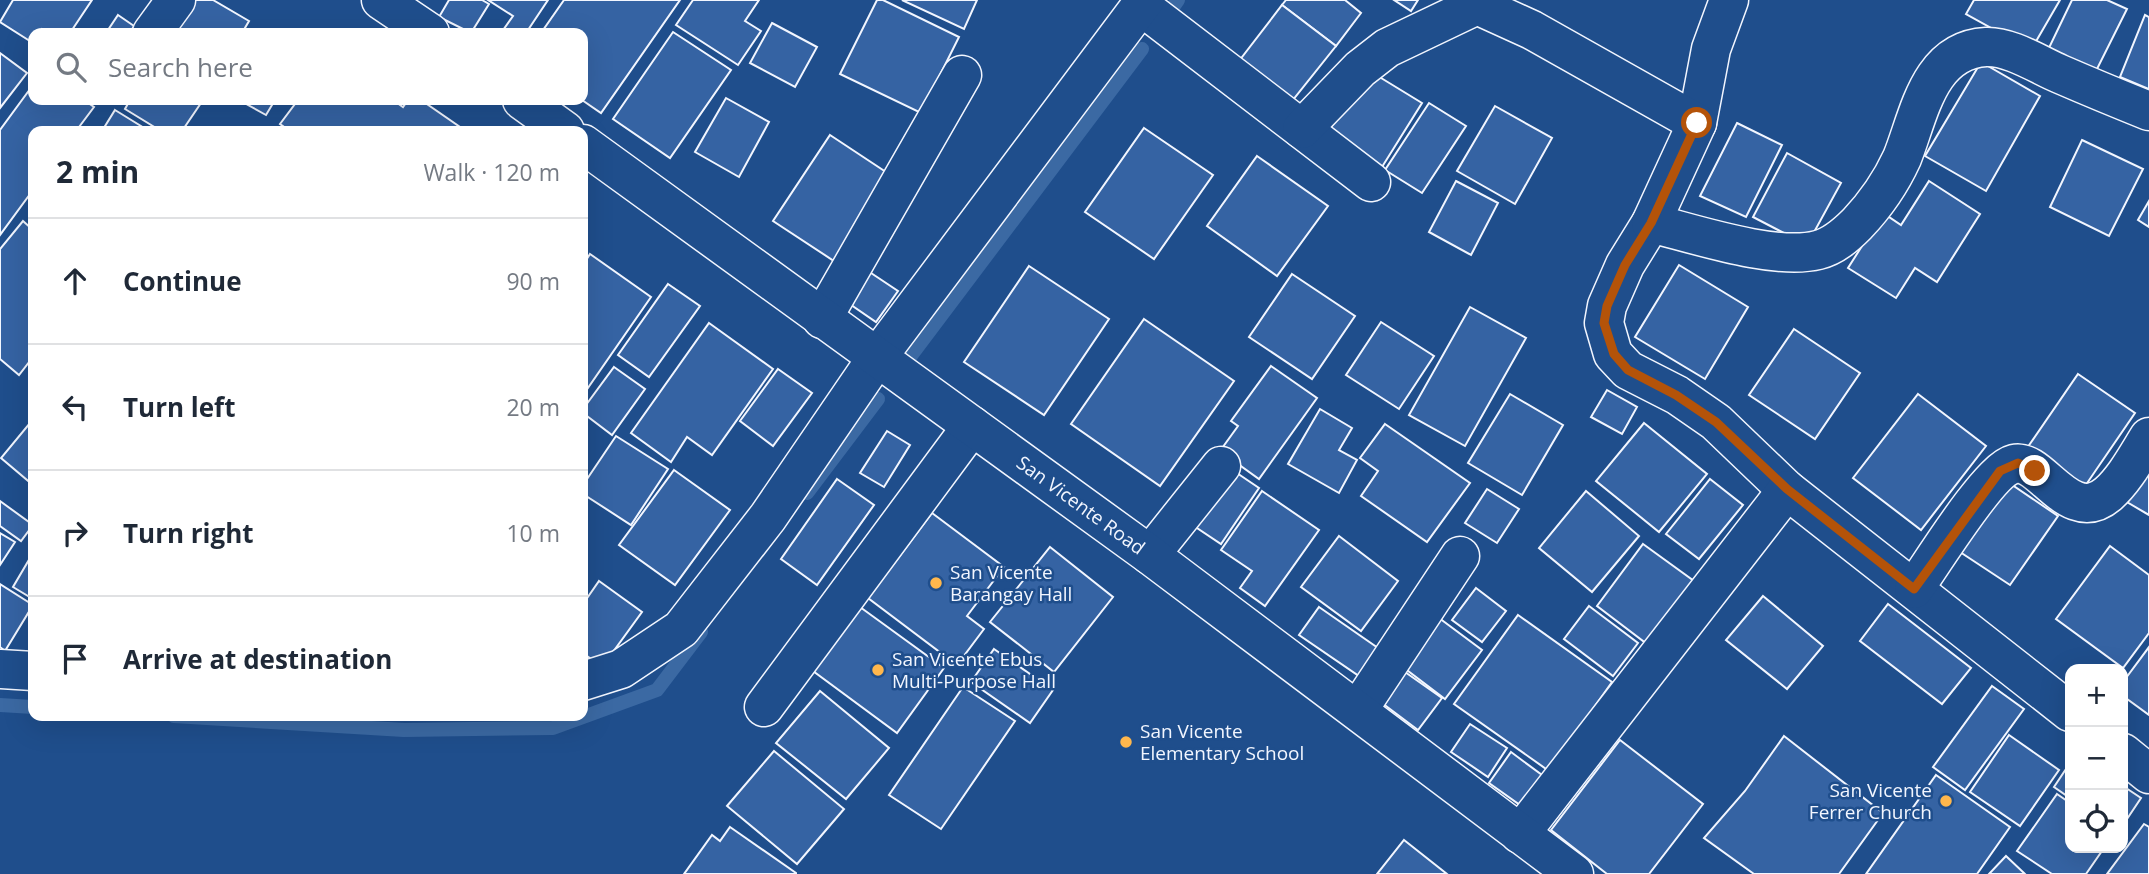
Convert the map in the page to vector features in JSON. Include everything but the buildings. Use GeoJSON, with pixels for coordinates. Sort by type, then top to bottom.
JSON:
{"type":"FeatureCollection","features":[{"type":"Feature","properties":{"kind":"street"},"geometry":{"type":"LineString","coordinates":[[156,28],[176,0]]}},
{"type":"Feature","properties":{"kind":"street"},"geometry":{"type":"LineString","coordinates":[[381,0],[423,28]]}},
{"type":"Feature","properties":{"kind":"street"},"geometry":{"type":"LineString","coordinates":[[1729,0],[1711,49],[1697,123],[1651,223],[1625,265],[1607,306],[1604,323],[1614,354],[1628,370],[1676,395],[1716,422],[1787,489],[2065,708]]}},
{"type":"Feature","properties":{"kind":"street"},"geometry":{"type":"LineString","coordinates":[[588,679],[621,669],[681,629],[768,517],[876,359],[1143,3],[1371,182]]}},
{"type":"Feature","properties":{"kind":"street"},"geometry":{"type":"LineString","coordinates":[[1302,129],[1360,69],[1387,48],[1477,5],[1532,30],[1697,123]]}},
{"type":"Feature","properties":{"kind":"street"},"geometry":{"type":"LineString","coordinates":[[1651,223],[1761,251],[1817,251],[1843,238],[1871,209],[1890,180],[1917,113],[1937,73],[1951,59],[1977,48],[1989,47],[2027,59],[2149,111]]}},
{"type":"Feature","properties":{"kind":"street"},"geometry":{"type":"LineString","coordinates":[[822,319],[962,75]]}},
{"type":"Feature","properties":{"kind":"street"},"geometry":{"type":"LineString","coordinates":[[529,105],[558,126]]}},
{"type":"Feature","properties":{"kind":"street","name":"San Vicente Road"},"geometry":{"type":"LineString","coordinates":[[588,148],[876,359],[1150,555],[1574,874]]}},
{"type":"Feature","properties":{"kind":"street"},"geometry":{"type":"LineString","coordinates":[[764,706],[972,426]]}},
{"type":"Feature","properties":{"kind":"street"},"geometry":{"type":"LineString","coordinates":[[1914,589],[1989,482],[2011,464],[2025,464],[2064,496],[2092,501],[2106,496],[2119,482],[2149,437]]}},
{"type":"Feature","properties":{"kind":"street"},"geometry":{"type":"LineString","coordinates":[[1150,555],[1221,466]]}},
{"type":"Feature","properties":{"kind":"street"},"geometry":{"type":"LineString","coordinates":[[1520,834],[1787,489]]}},
{"type":"Feature","properties":{"kind":"street"},"geometry":{"type":"LineString","coordinates":[[1359,710],[1460,556]]}},
{"type":"Feature","properties":{"kind":"street"},"geometry":{"type":"LineString","coordinates":[[0,669],[28,671]]}},
{"type":"Feature","properties":{"kind":"street"},"geometry":{"type":"LineString","coordinates":[[2128,757],[2149,774]]}},
{"type":"Feature","properties":{"kind":"waterway"},"geometry":{"type":"LineString","coordinates":[[1169,13],[1178,0]]}},
{"type":"Feature","properties":{"kind":"waterway"},"geometry":{"type":"LineString","coordinates":[[910,357],[1142,49]]}},
{"type":"Feature","properties":{"kind":"waterway"},"geometry":{"type":"LineString","coordinates":[[807,493],[878,399]]}},
{"type":"Feature","properties":{"kind":"waterway"},"geometry":{"type":"LineString","coordinates":[[588,715],[657,690],[701,632]]}},
{"type":"Feature","properties":{"kind":"waterway"},"geometry":{"type":"LineString","coordinates":[[0,705],[28,707]]}},
{"type":"Feature","properties":{"kind":"waterway"},"geometry":{"type":"LineString","coordinates":[[256,721],[404,730],[553,728],[572,721]]}},
{"type":"Feature","properties":{"kind":"place","name":"San Vicente Barangay Hall"},"geometry":{"type":"Point","coordinates":[936,583]}},
{"type":"Feature","properties":{"kind":"place","name":"San Vicente Ebus Multi-Purpose Hall"},"geometry":{"type":"Point","coordinates":[878,670]}},
{"type":"Feature","properties":{"kind":"place","name":"San Vicente Elementary School"},"geometry":{"type":"Point","coordinates":[1126,742]}},
{"type":"Feature","properties":{"kind":"place","name":"San Vicente Ferrer Church"},"geometry":{"type":"Point","coordinates":[1946,801]}},
{"type":"Feature","properties":{"kind":"route"},"geometry":{"type":"LineString","coordinates":[[1697,123],[1651,223],[1625,265],[1607,306],[1604,323],[1607,340],[1614,354],[1628,370],[1676,395],[1716,422],[1787,489],[1914,589],[1989,482],[2000,471],[2018,463],[2035,471]]}}]}
